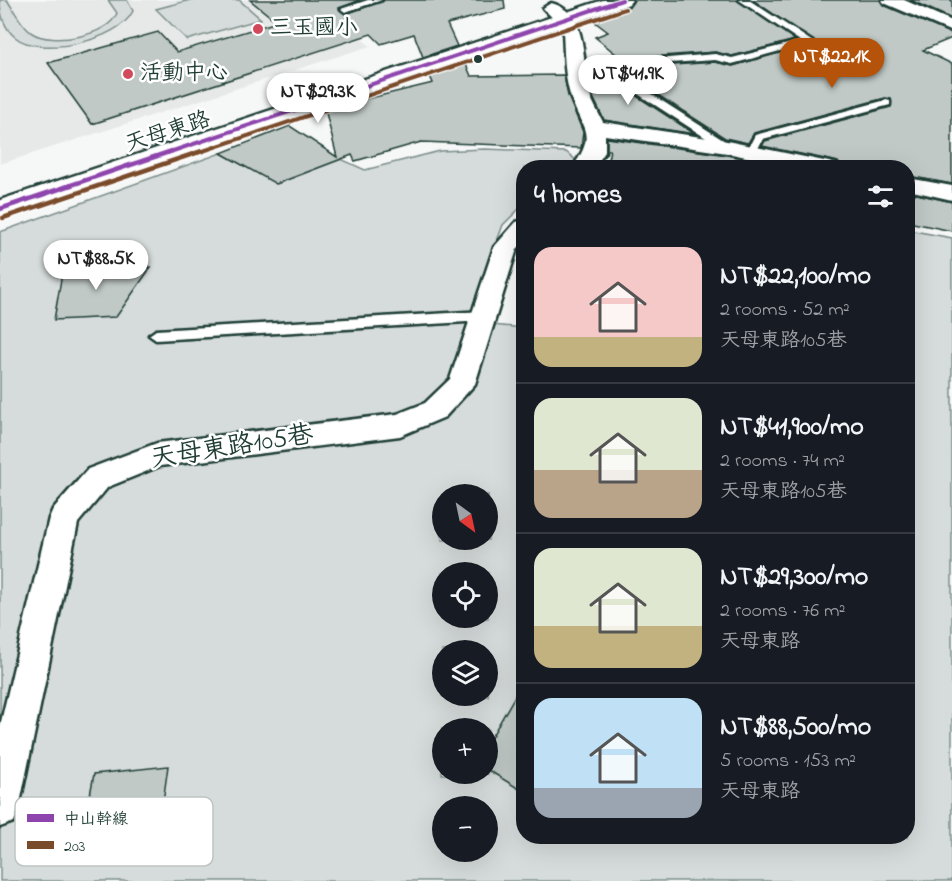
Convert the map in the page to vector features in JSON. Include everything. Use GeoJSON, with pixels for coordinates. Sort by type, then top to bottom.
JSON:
{"type":"FeatureCollection","features":[{"type":"Feature","properties":{"kind":"street","name":"天母東路"},"geometry":{"type":"LineString","coordinates":[[0,188],[564,9],[622,0]]}},
{"type":"Feature","properties":{"kind":"street"},"geometry":{"type":"LineString","coordinates":[[890,0],[950,25]]}},
{"type":"Feature","properties":{"kind":"street","name":"天母東路"},"geometry":{"type":"LineString","coordinates":[[0,209],[564,9]]}},
{"type":"Feature","properties":{"kind":"street"},"geometry":{"type":"LineString","coordinates":[[564,9],[572,29],[573,66],[580,95],[595,127],[595,152],[589,160]]}},
{"type":"Feature","properties":{"kind":"street"},"geometry":{"type":"LineString","coordinates":[[595,127],[726,147],[791,160]]}},
{"type":"Feature","properties":{"kind":"street"},"geometry":{"type":"LineString","coordinates":[[915,185],[952,193]]}},
{"type":"Feature","properties":{"kind":"street","name":"天母東路105巷"},"geometry":{"type":"LineString","coordinates":[[0,808],[64,518],[98,478],[157,455],[400,425],[435,410],[462,384],[506,247],[516,236]]}},
{"type":"Feature","properties":{"kind":"lane"},"geometry":{"type":"LineString","coordinates":[[345,9],[378,0]]}},
{"type":"Feature","properties":{"kind":"lane"},"geometry":{"type":"LineString","coordinates":[[573,66],[715,57],[732,61],[808,42],[742,0]]}},
{"type":"Feature","properties":{"kind":"lane"},"geometry":{"type":"LineString","coordinates":[[599,65],[726,147]]}},
{"type":"Feature","properties":{"kind":"lane"},"geometry":{"type":"LineString","coordinates":[[752,152],[759,138],[886,103]]}},
{"type":"Feature","properties":{"kind":"lane"},"geometry":{"type":"LineString","coordinates":[[156,335],[484,316]]}},
{"type":"Feature","properties":{"kind":"shaded area"},"geometry":{"type":"Polygon","coordinates":[[[0,0],[365,0],[328,11],[370,46],[0,164],[0,0]]]}},
{"type":"Feature","properties":{"kind":"shaded area"},"geometry":{"type":"Polygon","coordinates":[[[0,0],[7,0],[22,23],[32,33],[53,39],[79,36],[103,28],[112,21],[117,13],[108,0],[127,0],[133,11],[125,22],[96,38],[60,46],[42,46],[27,43],[11,33],[3,20],[0,0]]]}},
{"type":"Feature","properties":{"kind":"shaded area"},"geometry":{"type":"Polygon","coordinates":[[[190,0],[239,0],[261,19],[187,40],[156,9],[190,0]]]}},
{"type":"Feature","properties":{"kind":"shaded area"},"geometry":{"type":"Polygon","coordinates":[[[485,149],[566,152],[576,160],[516,160],[516,212],[503,225],[473,305],[473,323],[516,327],[516,844],[915,844],[915,231],[952,238],[952,881],[0,881],[0,232],[221,153],[277,184],[341,159],[365,170],[440,151],[485,149]]]}},
{"type":"Feature","properties":{"kind":"building"},"geometry":{"type":"Polygon","coordinates":[[[250,0],[361,0],[339,8],[346,14],[384,0],[504,0],[505,9],[447,24],[457,46],[423,57],[414,34],[381,44],[371,34],[92,124],[48,63],[158,32],[177,52],[277,22],[250,0]]]}},
{"type":"Feature","properties":{"kind":"building"},"geometry":{"type":"Polygon","coordinates":[[[634,0],[737,0],[795,40],[732,56],[715,52],[622,59],[595,37],[608,32],[591,19],[630,6],[634,0]]]}},
{"type":"Feature","properties":{"kind":"building"},"geometry":{"type":"Polygon","coordinates":[[[753,0],[880,0],[883,5],[952,34],[952,38],[923,50],[952,64],[952,184],[915,177],[915,160],[828,160],[762,146],[765,141],[891,107],[891,99],[885,98],[754,133],[748,143],[725,138],[625,74],[640,74],[632,68],[715,62],[733,66],[815,43],[753,0]]]}},
{"type":"Feature","properties":{"kind":"building"},"geometry":{"type":"Polygon","coordinates":[[[910,0],[952,0],[952,19],[910,0]]]}},
{"type":"Feature","properties":{"kind":"building"},"geometry":{"type":"Polygon","coordinates":[[[465,62],[471,76],[564,75],[568,96],[583,132],[581,148],[421,142],[355,161],[352,155],[276,184],[221,153],[290,126],[337,157],[325,109],[433,83],[429,74],[465,62]]]}},
{"type":"Feature","properties":{"kind":"building"},"geometry":{"type":"Polygon","coordinates":[[[588,74],[603,74],[695,134],[604,120],[592,95],[588,74]]]}},
{"type":"Feature","properties":{"kind":"building"},"geometry":{"type":"Polygon","coordinates":[[[607,138],[750,160],[608,160],[610,150],[607,150],[607,138]]]}},
{"type":"Feature","properties":{"kind":"building"},"geometry":{"type":"Polygon","coordinates":[[[915,194],[952,202],[952,231],[915,223],[915,194]]]}},
{"type":"Feature","properties":{"kind":"building"},"geometry":{"type":"Polygon","coordinates":[[[151,267],[116,317],[54,320],[63,268],[151,267]]]}},
{"type":"Feature","properties":{"kind":"building"},"geometry":{"type":"Polygon","coordinates":[[[516,694],[516,787],[498,776],[498,726],[516,694]]]}},
{"type":"Feature","properties":{"kind":"building"},"geometry":{"type":"Polygon","coordinates":[[[168,766],[164,797],[90,797],[94,774],[168,766]]]}},
{"type":"Feature","properties":{"kind":"transit line","name":"中山幹線"},"geometry":{"type":"LineString","coordinates":[[0,209],[622,0]]}},
{"type":"Feature","properties":{"kind":"transit line","name":"203"},"geometry":{"type":"LineString","coordinates":[[3,218],[625,9]]}},
{"type":"Feature","properties":{"kind":"place","name":"三玉國小"},"geometry":{"type":"Point","coordinates":[258,29]}},
{"type":"Feature","properties":{"kind":"place","name":"活動中心"},"geometry":{"type":"Point","coordinates":[128,74]}}]}
